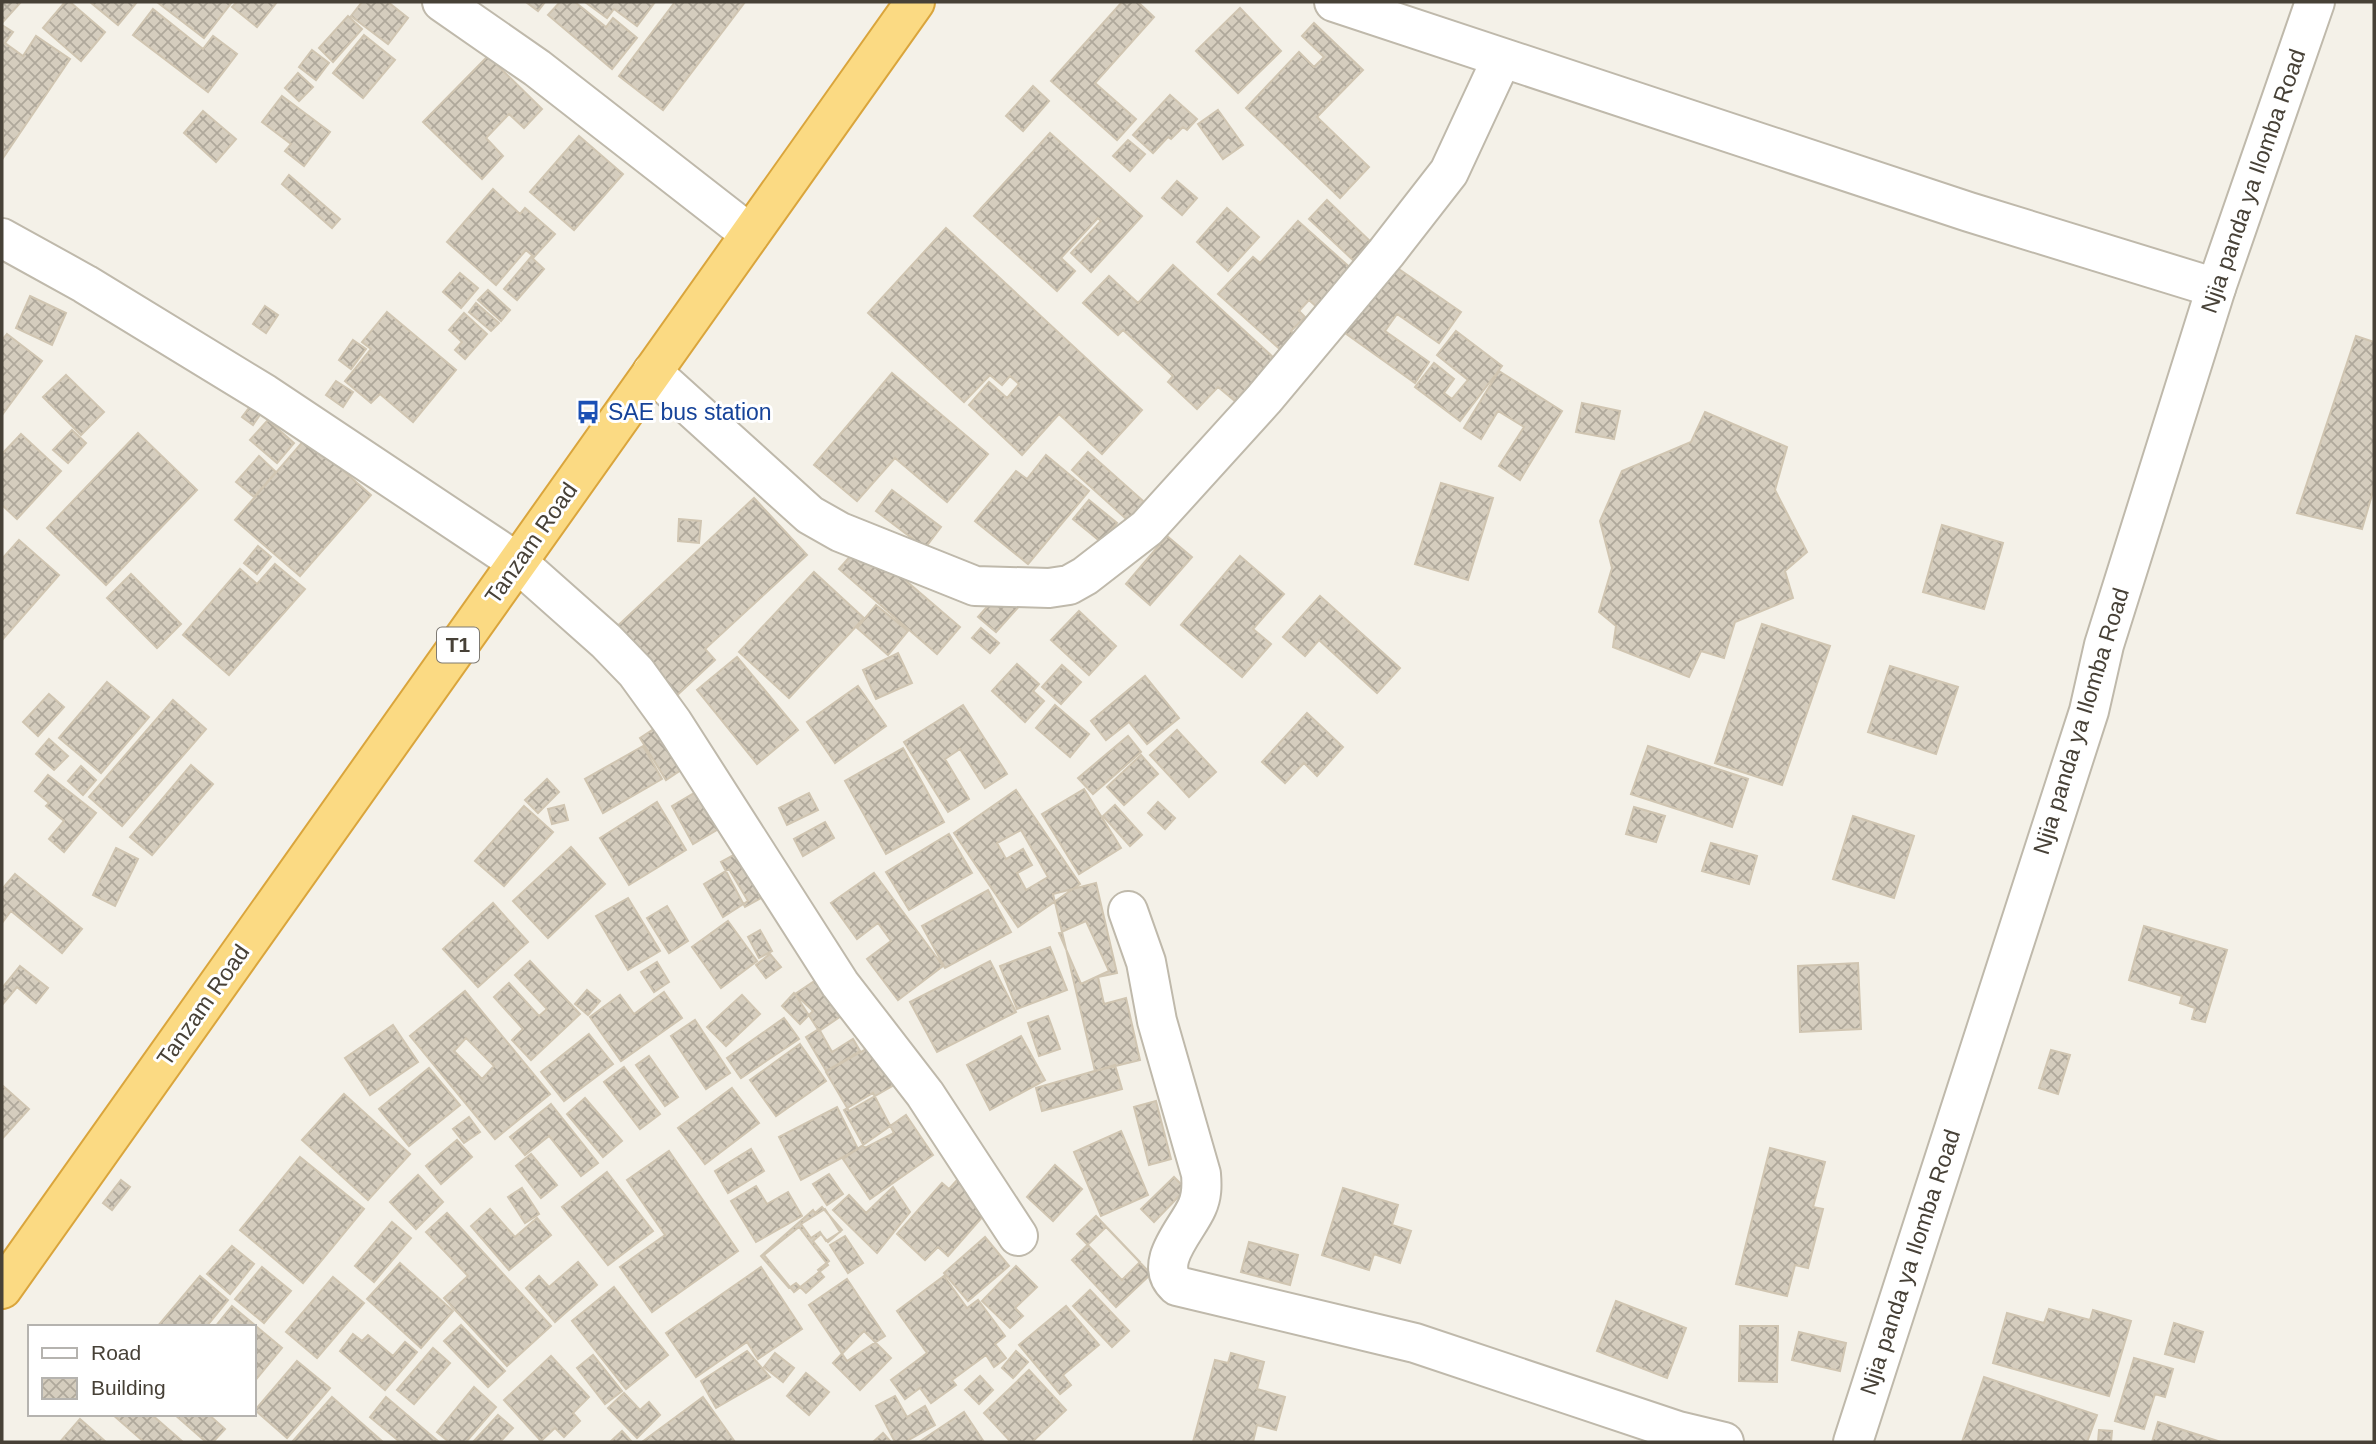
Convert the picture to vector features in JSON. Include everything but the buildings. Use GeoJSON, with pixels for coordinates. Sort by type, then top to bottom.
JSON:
{"type":"FeatureCollection","features":[{"type":"Feature","properties":{"kind":"highway","name":"Tanzam Road"},"geometry":{"type":"LineString","coordinates":[[2,1289],[915,2]]}},
{"type":"Feature","properties":{"kind":"street"},"geometry":{"type":"LineString","coordinates":[[442,2],[537,68],[750,234]]}},
{"type":"Feature","properties":{"kind":"street"},"geometry":{"type":"LineString","coordinates":[[1334,2],[1969,212],[2216,288]]}},
{"type":"Feature","properties":{"kind":"street","name":"Njia panda ya Ilomba Road"},"geometry":{"type":"LineString","coordinates":[[1853,1442],[2089,711],[2104,645],[2216,288],[2315,2]]}},
{"type":"Feature","properties":{"kind":"street"},"geometry":{"type":"LineString","coordinates":[[652,372],[810,514],[840,532],[975,586],[1049,588],[1069,585],[1085,576],[1147,528],[1265,399],[1377,264],[1449,173],[1502,58]]}},
{"type":"Feature","properties":{"kind":"street"},"geometry":{"type":"LineString","coordinates":[[2,238],[85,284],[265,394],[517,562],[606,641],[636,672],[673,723],[840,984],[925,1094],[1018,1236]]}},
{"type":"Feature","properties":{"kind":"street"},"geometry":{"type":"LineString","coordinates":[[1128,911],[1146,962],[1157,1021],[1201,1174],[1203,1191],[1198,1207],[1168,1259],[1168,1275],[1177,1286],[1415,1343],[1639,1418],[1724,1442]]}},
{"type":"Feature","properties":{"kind":"place","name":"SAE bus station"},"geometry":{"type":"Point","coordinates":[588,412]}}]}
